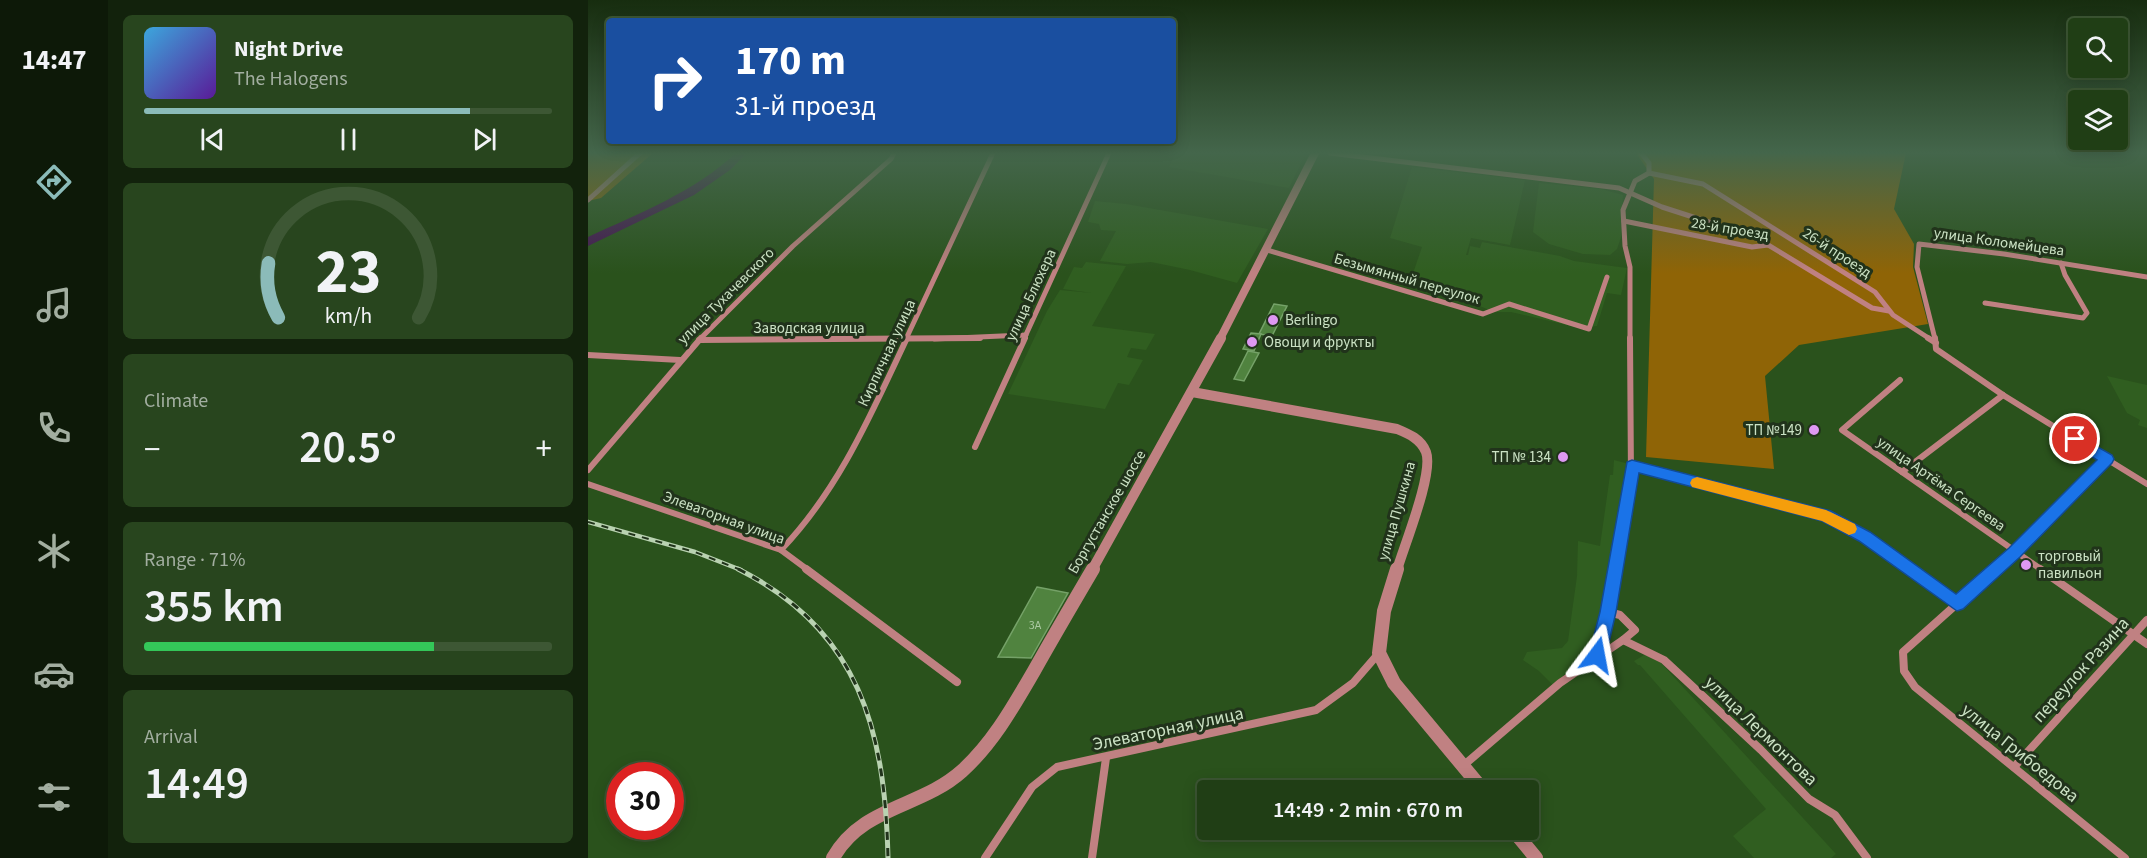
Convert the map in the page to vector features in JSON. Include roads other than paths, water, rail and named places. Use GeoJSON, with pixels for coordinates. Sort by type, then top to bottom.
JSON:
{"type":"FeatureCollection","features":[{"type":"Feature","properties":{"kind":"street","name":"улица Тухачевского"},"geometry":{"type":"LineString","coordinates":[[588,470],[699,340],[792,246],[852,193]]}},
{"type":"Feature","properties":{"kind":"street","name":"Кирпичная улица"},"geometry":{"type":"LineString","coordinates":[[781,550],[799,531],[853,452],[974,193]]}},
{"type":"Feature","properties":{"kind":"street","name":"улица Блюхера"},"geometry":{"type":"LineString","coordinates":[[975,447],[1091,193]]}},
{"type":"Feature","properties":{"kind":"street","name":"Боргустанское шоссе"},"geometry":{"type":"LineString","coordinates":[[833,858],[844,839],[858,825],[944,786],[961,774],[992,738],[1040,661],[1192,392],[1295,193]]}},
{"type":"Feature","properties":{"kind":"street"},"geometry":{"type":"LineString","coordinates":[[1597,655],[1608,612],[1632,466],[1630,267],[1625,246],[1623,210],[1631,193]]}},
{"type":"Feature","properties":{"kind":"street"},"geometry":{"type":"LineString","coordinates":[[1633,193],[1662,207],[1755,237],[1769,245]]}},
{"type":"Feature","properties":{"kind":"street","name":"26-й проезд"},"geometry":{"type":"LineString","coordinates":[[1717,193],[1875,292],[1878,299],[1890,311],[2003,395],[2147,484]]}},
{"type":"Feature","properties":{"kind":"street","name":"28-й проезд"},"geometry":{"type":"LineString","coordinates":[[1624,221],[1752,247],[1769,245],[1872,308],[1890,311]]}},
{"type":"Feature","properties":{"kind":"street","name":"улица Коломейцева"},"geometry":{"type":"LineString","coordinates":[[1936,346],[1917,267],[1919,244],[2147,277]]}},
{"type":"Feature","properties":{"kind":"street","name":"Безымянный переулок"},"geometry":{"type":"LineString","coordinates":[[1267,250],[1483,314],[1509,304],[1589,329],[1608,277]]}},
{"type":"Feature","properties":{"kind":"street"},"geometry":{"type":"LineString","coordinates":[[1985,303],[2083,318],[2087,313],[2065,275],[2061,263]]}},
{"type":"Feature","properties":{"kind":"street","name":"Заводская улица"},"geometry":{"type":"LineString","coordinates":[[699,340],[906,339],[1026,335]]}},
{"type":"Feature","properties":{"kind":"street"},"geometry":{"type":"LineString","coordinates":[[588,355],[680,360]]}},
{"type":"Feature","properties":{"kind":"street","name":"улица Артёма Сергеева"},"geometry":{"type":"LineString","coordinates":[[1900,380],[1842,430],[2147,644]]}},
{"type":"Feature","properties":{"kind":"street","name":"улица Пушкина"},"geometry":{"type":"LineString","coordinates":[[1192,392],[1397,429],[1411,434],[1421,442],[1429,461],[1427,474],[1384,611],[1379,653]]}},
{"type":"Feature","properties":{"kind":"street"},"geometry":{"type":"LineString","coordinates":[[1902,472],[2003,395]]}},
{"type":"Feature","properties":{"kind":"street"},"geometry":{"type":"LineString","coordinates":[[1632,466],[1826,516],[1864,537],[1957,604],[2015,552],[2107,459]]}},
{"type":"Feature","properties":{"kind":"street","name":"Элеваторная улица"},"geometry":{"type":"LineString","coordinates":[[588,484],[781,550],[957,682]]}},
{"type":"Feature","properties":{"kind":"street","name":"улица Грибоедова"},"geometry":{"type":"LineString","coordinates":[[1957,604],[1903,652],[1902,666],[1915,687],[2125,858]]}},
{"type":"Feature","properties":{"kind":"street"},"geometry":{"type":"LineString","coordinates":[[1463,766],[1520,716],[1597,655],[1635,630],[1620,615],[1608,612]]}},
{"type":"Feature","properties":{"kind":"street","name":"переулок Разина"},"geometry":{"type":"LineString","coordinates":[[2014,767],[2147,620]]}},
{"type":"Feature","properties":{"kind":"street","name":"улица Лермонтова"},"geometry":{"type":"LineString","coordinates":[[1623,640],[1664,660],[1761,750],[1809,799],[1835,815],[1867,858]]}},
{"type":"Feature","properties":{"kind":"street"},"geometry":{"type":"LineString","coordinates":[[1379,653],[1384,668],[1394,683],[1475,780]]}},
{"type":"Feature","properties":{"kind":"street","name":"Элеваторная улица"},"geometry":{"type":"LineString","coordinates":[[985,858],[1032,787],[1057,767],[1316,710],[1353,683],[1379,653]]}},
{"type":"Feature","properties":{"kind":"street"},"geometry":{"type":"LineString","coordinates":[[1092,858],[1106,758]]}},
{"type":"Feature","properties":{"kind":"street"},"geometry":{"type":"LineString","coordinates":[[1521,840],[1536,858]]}},
{"type":"Feature","properties":{"kind":"waterway"},"geometry":{"type":"LineString","coordinates":[[588,242],[690,193]]}},
{"type":"Feature","properties":{"kind":"railway"},"geometry":{"type":"LineString","coordinates":[[588,522],[695,552],[741,570]]}},
{"type":"Feature","properties":{"kind":"railway"},"geometry":{"type":"LineString","coordinates":[[738,569],[779,594],[812,622],[838,654],[858,689],[871,727],[880,768],[886,812],[888,858]]}},
{"type":"Feature","properties":{"kind":"place","name":"Berlingo"},"geometry":{"type":"Point","coordinates":[1273,320]}},
{"type":"Feature","properties":{"kind":"place","name":"Овощи и фрукты"},"geometry":{"type":"Point","coordinates":[1252,342]}},
{"type":"Feature","properties":{"kind":"place","name":"ТП №149"},"geometry":{"type":"Point","coordinates":[1814,430]}},
{"type":"Feature","properties":{"kind":"place","name":"ТП № 134"},"geometry":{"type":"Point","coordinates":[1563,457]}},
{"type":"Feature","properties":{"kind":"place","name":"торговый павильон"},"geometry":{"type":"Point","coordinates":[2026,565]}}]}
